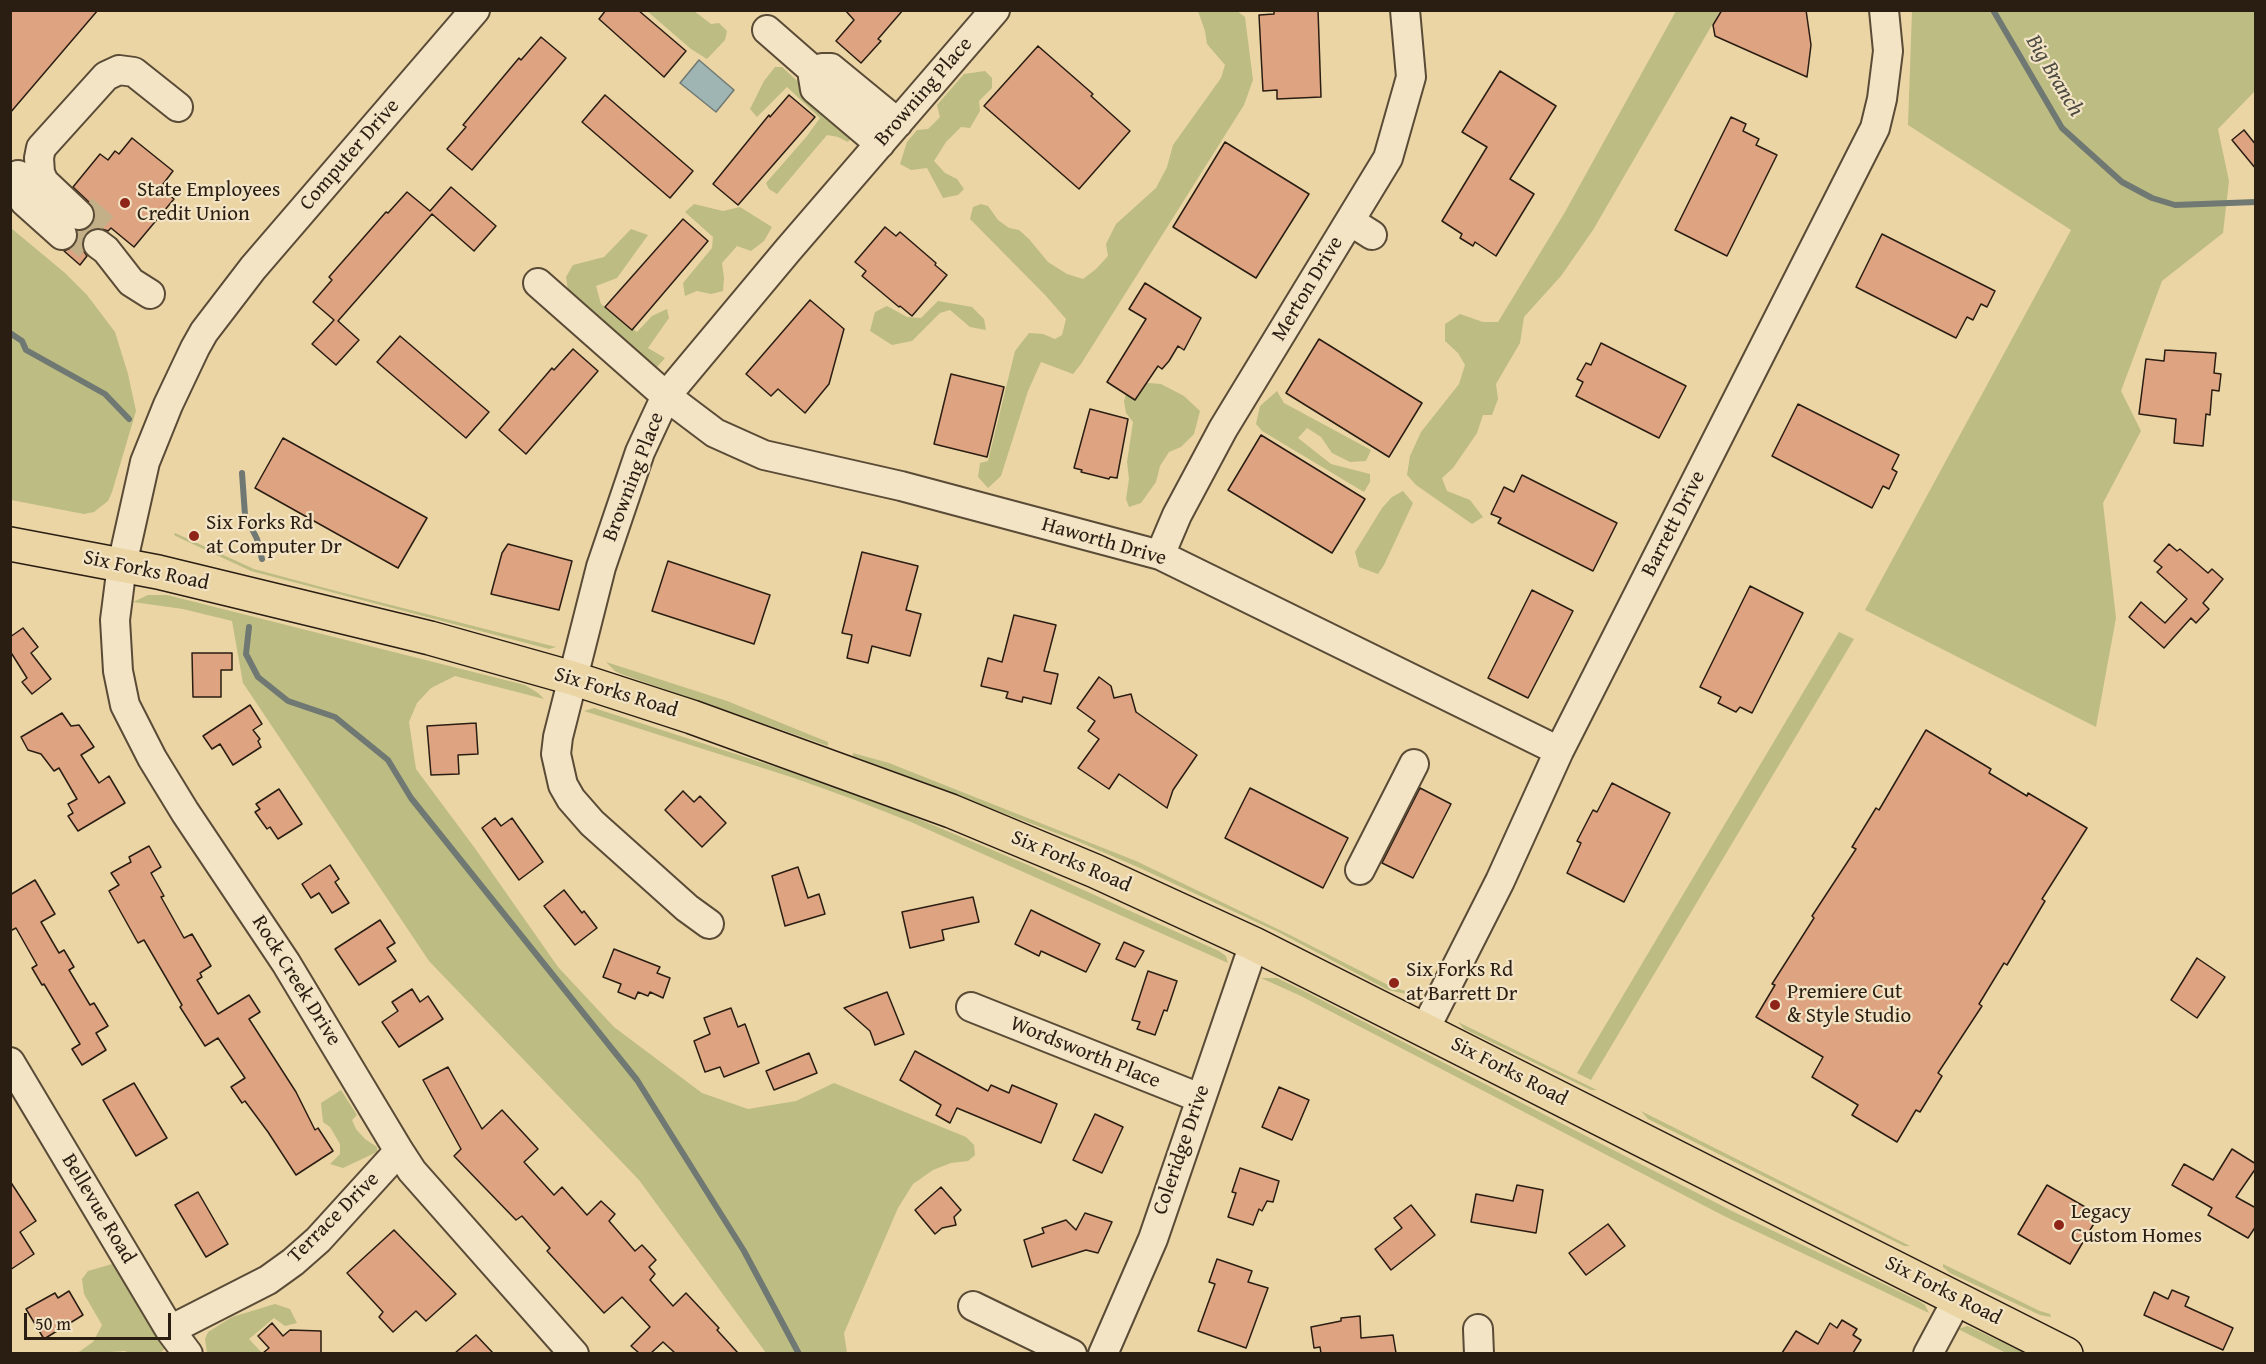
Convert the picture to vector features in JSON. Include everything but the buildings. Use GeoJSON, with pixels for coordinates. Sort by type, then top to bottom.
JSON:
{"type":"FeatureCollection","features":[{"type":"Feature","properties":{"kind":"main road","name":"Six Forks Road"},"geometry":{"type":"LineString","coordinates":[[10,544],[158,572],[430,638],[572,678],[693,717],[951,811],[1095,871],[1254,944],[2066,1353]]}},
{"type":"Feature","properties":{"kind":"street","name":"Computer Drive"},"geometry":{"type":"LineString","coordinates":[[122,566],[146,462],[168,405],[204,332],[253,268],[475,10]]}},
{"type":"Feature","properties":{"kind":"street","name":"Browning Place"},"geometry":{"type":"LineString","coordinates":[[709,924],[687,908],[592,822],[563,784],[556,754],[562,716],[601,567],[640,452],[666,396],[995,10]]}},
{"type":"Feature","properties":{"kind":"street","name":"Merton Drive"},"geometry":{"type":"LineString","coordinates":[[1160,555],[1177,515],[1223,429],[1361,228],[1388,158],[1412,77],[1404,10]]}},
{"type":"Feature","properties":{"kind":"street","name":"Barrett Drive"},"geometry":{"type":"LineString","coordinates":[[1425,1029],[1500,881],[1559,751],[1875,128],[1882,99],[1888,51],[1884,10]]}},
{"type":"Feature","properties":{"kind":"street"},"geometry":{"type":"LineString","coordinates":[[767,30],[815,72]]}},
{"type":"Feature","properties":{"kind":"street"},"geometry":{"type":"LineString","coordinates":[[880,144],[814,89],[815,72],[822,68],[831,68],[898,123]]}},
{"type":"Feature","properties":{"kind":"street"},"geometry":{"type":"LineString","coordinates":[[25,167],[36,188],[73,222],[40,173],[41,148],[106,76],[124,69],[134,72],[178,107]]}},
{"type":"Feature","properties":{"kind":"street"},"geometry":{"type":"LineString","coordinates":[[98,244],[99,267],[133,281]]}},
{"type":"Feature","properties":{"kind":"street","name":"Haworth Drive"},"geometry":{"type":"LineString","coordinates":[[538,283],[666,396],[715,433],[764,454],[901,486],[1160,555],[1559,751]]}},
{"type":"Feature","properties":{"kind":"street","name":"Rock Creek Drive"},"geometry":{"type":"LineString","coordinates":[[122,566],[115,620],[118,671],[125,705],[140,737],[185,812],[286,963],[399,1151],[418,1177],[574,1353]]}},
{"type":"Feature","properties":{"kind":"street"},"geometry":{"type":"LineString","coordinates":[[1360,870],[1414,764]]}},
{"type":"Feature","properties":{"kind":"street","name":"Coleridge Drive"},"geometry":{"type":"LineString","coordinates":[[1103,1353],[1153,1239],[1254,944]]}},
{"type":"Feature","properties":{"kind":"street","name":"Wordsworth Place"},"geometry":{"type":"LineString","coordinates":[[972,1007],[1200,1098]]}},
{"type":"Feature","properties":{"kind":"street","name":"Bellevue Road"},"geometry":{"type":"LineString","coordinates":[[10,1062],[170,1330],[188,1353]]}},
{"type":"Feature","properties":{"kind":"street","name":"Terrace Drive"},"geometry":{"type":"LineString","coordinates":[[170,1330],[268,1280],[293,1262],[318,1240],[399,1151]]}},
{"type":"Feature","properties":{"kind":"street"},"geometry":{"type":"LineString","coordinates":[[1928,1353],[1958,1298]]}},
{"type":"Feature","properties":{"kind":"street"},"geometry":{"type":"LineString","coordinates":[[973,1306],[1072,1353]]}},
{"type":"Feature","properties":{"kind":"shaded area"},"geometry":{"type":"Polygon","coordinates":[[[647,11],[694,11],[711,24],[719,23],[727,31],[725,40],[707,59],[691,49],[647,11]]]}},
{"type":"Feature","properties":{"kind":"shaded area"},"geometry":{"type":"Polygon","coordinates":[[[1198,11],[1237,11],[1245,17],[1253,80],[1244,105],[1081,364],[1073,374],[1041,362],[1028,391],[1001,476],[988,488],[978,477],[980,463],[988,461],[1015,351],[1029,333],[1043,334],[1055,339],[1062,335],[1066,319],[970,219],[973,207],[981,204],[988,206],[998,220],[1009,228],[1019,230],[1048,262],[1067,274],[1083,279],[1096,269],[1108,256],[1106,244],[1116,224],[1156,188],[1167,167],[1173,145],[1221,78],[1225,65],[1207,44],[1198,11]]]}},
{"type":"Feature","properties":{"kind":"shaded area"},"geometry":{"type":"Polygon","coordinates":[[[1676,11],[1720,11],[1593,230],[1561,276],[1524,317],[1520,343],[1496,384],[1498,399],[1492,415],[1483,415],[1477,433],[1453,468],[1442,478],[1447,491],[1470,500],[1483,517],[1472,524],[1416,485],[1407,475],[1410,456],[1421,432],[1459,384],[1465,365],[1458,353],[1445,341],[1445,324],[1460,314],[1483,322],[1498,322],[1565,212],[1676,11]]]}},
{"type":"Feature","properties":{"kind":"shaded area"},"geometry":{"type":"Polygon","coordinates":[[[1912,11],[2255,11],[2255,91],[2218,129],[2229,181],[2223,233],[2162,281],[2121,391],[2141,431],[2103,503],[2116,618],[2096,727],[1865,610],[2071,230],[1908,125],[1912,11]]]}},
{"type":"Feature","properties":{"kind":"shaded area"},"geometry":{"type":"Polygon","coordinates":[[[775,67],[782,67],[854,133],[848,142],[827,135],[777,194],[769,189],[766,183],[820,118],[787,87],[757,117],[750,109],[764,81],[775,67]]]}},
{"type":"Feature","properties":{"kind":"shaded area"},"geometry":{"type":"Polygon","coordinates":[[[985,71],[992,78],[992,88],[979,101],[980,111],[970,128],[961,127],[946,142],[934,161],[945,173],[957,179],[964,189],[958,195],[943,198],[927,168],[911,170],[900,164],[907,142],[917,130],[928,129],[940,117],[937,105],[964,74],[985,71]]]}},
{"type":"Feature","properties":{"kind":"shaded area"},"geometry":{"type":"Polygon","coordinates":[[[694,204],[723,211],[740,207],[772,227],[764,241],[751,251],[737,246],[722,263],[723,291],[711,294],[697,291],[685,296],[683,283],[712,248],[713,237],[685,212],[694,204]]]}},
{"type":"Feature","properties":{"kind":"shaded area"},"geometry":{"type":"Polygon","coordinates":[[[11,228],[65,273],[87,295],[115,332],[128,374],[136,411],[112,492],[108,501],[94,512],[84,514],[11,500],[11,228]]]}},
{"type":"Feature","properties":{"kind":"shaded area"},"geometry":{"type":"Polygon","coordinates":[[[631,229],[648,235],[617,278],[596,286],[601,304],[637,332],[652,316],[667,309],[669,318],[648,348],[665,358],[657,367],[568,291],[566,277],[573,265],[604,257],[631,229]]]}},
{"type":"Feature","properties":{"kind":"shaded area"},"geometry":{"type":"Polygon","coordinates":[[[938,301],[972,307],[984,319],[986,330],[970,327],[950,310],[940,313],[912,341],[892,345],[870,331],[875,312],[887,306],[907,317],[921,318],[938,301]]]}},
{"type":"Feature","properties":{"kind":"shaded area"},"geometry":{"type":"Polygon","coordinates":[[[1149,383],[1161,384],[1184,396],[1200,411],[1194,434],[1181,447],[1169,452],[1160,466],[1156,482],[1141,503],[1129,507],[1126,499],[1129,479],[1127,462],[1133,422],[1126,413],[1124,401],[1128,387],[1149,383]]]}},
{"type":"Feature","properties":{"kind":"shaded area"},"geometry":{"type":"Polygon","coordinates":[[[1277,391],[1284,403],[1371,450],[1366,461],[1350,462],[1332,453],[1321,437],[1307,428],[1298,438],[1331,464],[1370,474],[1370,482],[1364,492],[1262,431],[1256,424],[1260,406],[1277,391]]]}},
{"type":"Feature","properties":{"kind":"shaded area"},"geometry":{"type":"Polygon","coordinates":[[[1403,491],[1413,503],[1384,565],[1378,574],[1359,567],[1355,552],[1382,508],[1392,497],[1403,491]]]}},
{"type":"Feature","properties":{"kind":"shaded area"},"geometry":{"type":"Polygon","coordinates":[[[175,533],[254,569],[556,647],[549,649],[251,571],[174,535],[175,533]]]}},
{"type":"Feature","properties":{"kind":"shaded area"},"geometry":{"type":"Polygon","coordinates":[[[148,595],[167,595],[525,685],[538,693],[544,699],[455,676],[431,688],[417,703],[409,722],[416,769],[558,967],[614,1027],[702,1093],[748,1109],[796,1101],[834,1083],[966,1137],[974,1145],[975,1155],[968,1161],[951,1163],[933,1170],[913,1184],[898,1208],[844,1333],[847,1353],[766,1353],[639,1180],[429,961],[243,683],[232,621],[183,609],[133,602],[148,595]]]}},
{"type":"Feature","properties":{"kind":"shaded area"},"geometry":{"type":"Polygon","coordinates":[[[1839,632],[1854,639],[1591,1080],[1577,1073],[1839,632]]]}},
{"type":"Feature","properties":{"kind":"shaded area"},"geometry":{"type":"Polygon","coordinates":[[[606,662],[727,701],[828,742],[828,746],[621,674],[606,662]]]}},
{"type":"Feature","properties":{"kind":"shaded area"},"geometry":{"type":"Polygon","coordinates":[[[594,708],[859,794],[1028,865],[1219,951],[1226,956],[1228,963],[911,822],[794,778],[584,711],[594,708]]]}},
{"type":"Feature","properties":{"kind":"shaded area"},"geometry":{"type":"Polygon","coordinates":[[[853,753],[889,763],[1136,861],[1390,986],[1405,991],[1406,994],[1388,990],[1280,933],[1140,868],[1077,841],[853,756],[853,753]]]}},
{"type":"Feature","properties":{"kind":"shaded area"},"geometry":{"type":"Polygon","coordinates":[[[1261,978],[1277,978],[1306,992],[1734,1212],[1919,1301],[1925,1305],[1929,1313],[1724,1216],[1301,996],[1261,978]]]}},
{"type":"Feature","properties":{"kind":"shaded area"},"geometry":{"type":"Polygon","coordinates":[[[1458,1022],[1597,1090],[1591,1090],[1464,1029],[1458,1022]]]}},
{"type":"Feature","properties":{"kind":"shaded area"},"geometry":{"type":"Polygon","coordinates":[[[341,1090],[357,1115],[352,1120],[356,1129],[377,1147],[377,1152],[343,1168],[330,1164],[340,1154],[340,1144],[330,1127],[323,1122],[321,1103],[341,1090]]]}},
{"type":"Feature","properties":{"kind":"shaded area"},"geometry":{"type":"Polygon","coordinates":[[[1641,1111],[1910,1246],[1904,1246],[1648,1119],[1641,1111]]]}},
{"type":"Feature","properties":{"kind":"shaded area"},"geometry":{"type":"Polygon","coordinates":[[[112,1264],[125,1276],[167,1347],[160,1353],[125,1351],[76,1354],[93,1342],[102,1325],[84,1294],[82,1279],[88,1271],[112,1264]]]}},
{"type":"Feature","properties":{"kind":"shaded area"},"geometry":{"type":"Polygon","coordinates":[[[1943,1264],[2050,1314],[2051,1317],[2040,1315],[1950,1273],[1943,1267],[1943,1264]]]}},
{"type":"Feature","properties":{"kind":"shaded area"},"geometry":{"type":"Polygon","coordinates":[[[275,1304],[290,1309],[297,1323],[285,1326],[274,1318],[249,1339],[262,1353],[207,1353],[205,1339],[208,1332],[232,1317],[275,1304]]]}},
{"type":"Feature","properties":{"kind":"shaded area"},"geometry":{"type":"Polygon","coordinates":[[[1967,1326],[2025,1353],[2006,1353],[1958,1329],[1967,1326]]]}},
{"type":"Feature","properties":{"kind":"water"},"geometry":{"type":"Polygon","coordinates":[[[699,60],[734,90],[716,112],[680,83],[699,60]]]}},
{"type":"Feature","properties":{"kind":"waterway","name":"Big Branch"},"geometry":{"type":"LineString","coordinates":[[1993,10],[2062,128],[2122,182],[2152,198],[2175,205],[2256,202]]}},
{"type":"Feature","properties":{"kind":"waterway"},"geometry":{"type":"LineString","coordinates":[[10,333],[22,341],[26,350],[105,394],[129,419]]}},
{"type":"Feature","properties":{"kind":"waterway"},"geometry":{"type":"LineString","coordinates":[[242,473],[245,515],[257,539],[262,559]]}},
{"type":"Feature","properties":{"kind":"waterway"},"geometry":{"type":"LineString","coordinates":[[249,627],[246,654],[258,677],[288,701],[335,717],[388,760],[411,798],[637,1080],[744,1251],[799,1354]]}},
{"type":"Feature","properties":{"kind":"tunnel"},"geometry":{"type":"LineString","coordinates":[[83,209],[109,231]]}},
{"type":"Feature","properties":{"kind":"tunnel"},"geometry":{"type":"LineString","coordinates":[[67,228],[92,250]]}},
{"type":"Feature","properties":{"kind":"place","name":"State Employees Credit Union"},"geometry":{"type":"Point","coordinates":[125,203]}},
{"type":"Feature","properties":{"kind":"place","name":"Six Forks Rd at Computer Dr"},"geometry":{"type":"Point","coordinates":[194,536]}},
{"type":"Feature","properties":{"kind":"place","name":"Six Forks Rd at Barrett Dr"},"geometry":{"type":"Point","coordinates":[1394,983]}},
{"type":"Feature","properties":{"kind":"place","name":"Premiere Cut & Style Studio"},"geometry":{"type":"Point","coordinates":[1775,1005]}},
{"type":"Feature","properties":{"kind":"place","name":"Legacy Custom Homes"},"geometry":{"type":"Point","coordinates":[2059,1225]}}]}
